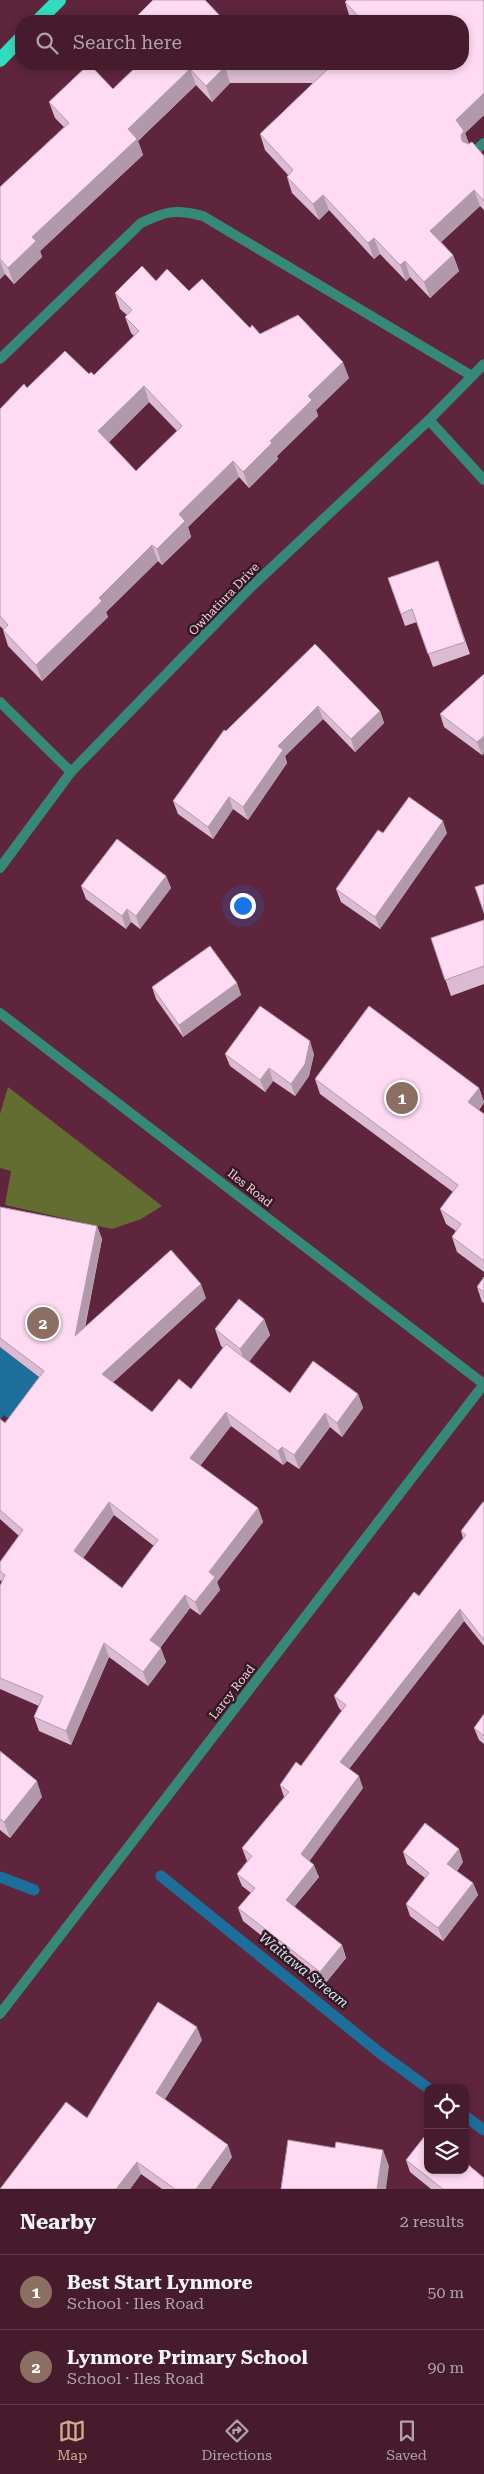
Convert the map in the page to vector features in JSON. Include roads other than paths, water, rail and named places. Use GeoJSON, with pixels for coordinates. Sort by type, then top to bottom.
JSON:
{"type":"FeatureCollection","features":[{"type":"Feature","properties":{"kind":"highway"},"geometry":{"type":"LineString","coordinates":[[44,15],[59,0]]}},
{"type":"Feature","properties":{"kind":"highway"},"geometry":{"type":"LineString","coordinates":[[0,60],[15,44]]}},
{"type":"Feature","properties":{"kind":"street"},"geometry":{"type":"LineString","coordinates":[[473,153],[484,143]]}},
{"type":"Feature","properties":{"kind":"street"},"geometry":{"type":"LineString","coordinates":[[0,358],[141,223],[162,213],[182,210],[203,216],[472,376]]}},
{"type":"Feature","properties":{"kind":"street","name":"Owhatiura Drive"},"geometry":{"type":"LineString","coordinates":[[0,868],[71,772],[251,587],[429,420],[484,364]]}},
{"type":"Feature","properties":{"kind":"street"},"geometry":{"type":"LineString","coordinates":[[429,420],[484,480]]}},
{"type":"Feature","properties":{"kind":"street"},"geometry":{"type":"LineString","coordinates":[[0,702],[71,772]]}},
{"type":"Feature","properties":{"kind":"street","name":"Iles Road"},"geometry":{"type":"LineString","coordinates":[[0,1013],[484,1384]]}},
{"type":"Feature","properties":{"kind":"street","name":"Larcy Road"},"geometry":{"type":"LineString","coordinates":[[0,2014],[484,1384]]}},
{"type":"Feature","properties":{"kind":"water"},"geometry":{"type":"Polygon","coordinates":[[[0,1347],[49,1385],[18,1425],[4,1415],[0,1420],[0,1347]]]}},
{"type":"Feature","properties":{"kind":"waterway","name":"Waitawa Stream"},"geometry":{"type":"LineString","coordinates":[[161,1876],[380,2053],[424,2085]]}},
{"type":"Feature","properties":{"kind":"waterway","name":"Waitawa Stream"},"geometry":{"type":"LineString","coordinates":[[0,1877],[34,1890]]}},
{"type":"Feature","properties":{"kind":"waterway","name":"Waitawa Stream"},"geometry":{"type":"LineString","coordinates":[[469,2119],[484,2130]]}},
{"type":"Feature","properties":{"kind":"place","name":"Best Start Lynmore"},"geometry":{"type":"Point","coordinates":[402,1098]}},
{"type":"Feature","properties":{"kind":"place","name":"Lynmore Primary School"},"geometry":{"type":"Point","coordinates":[43,1323]}}]}
